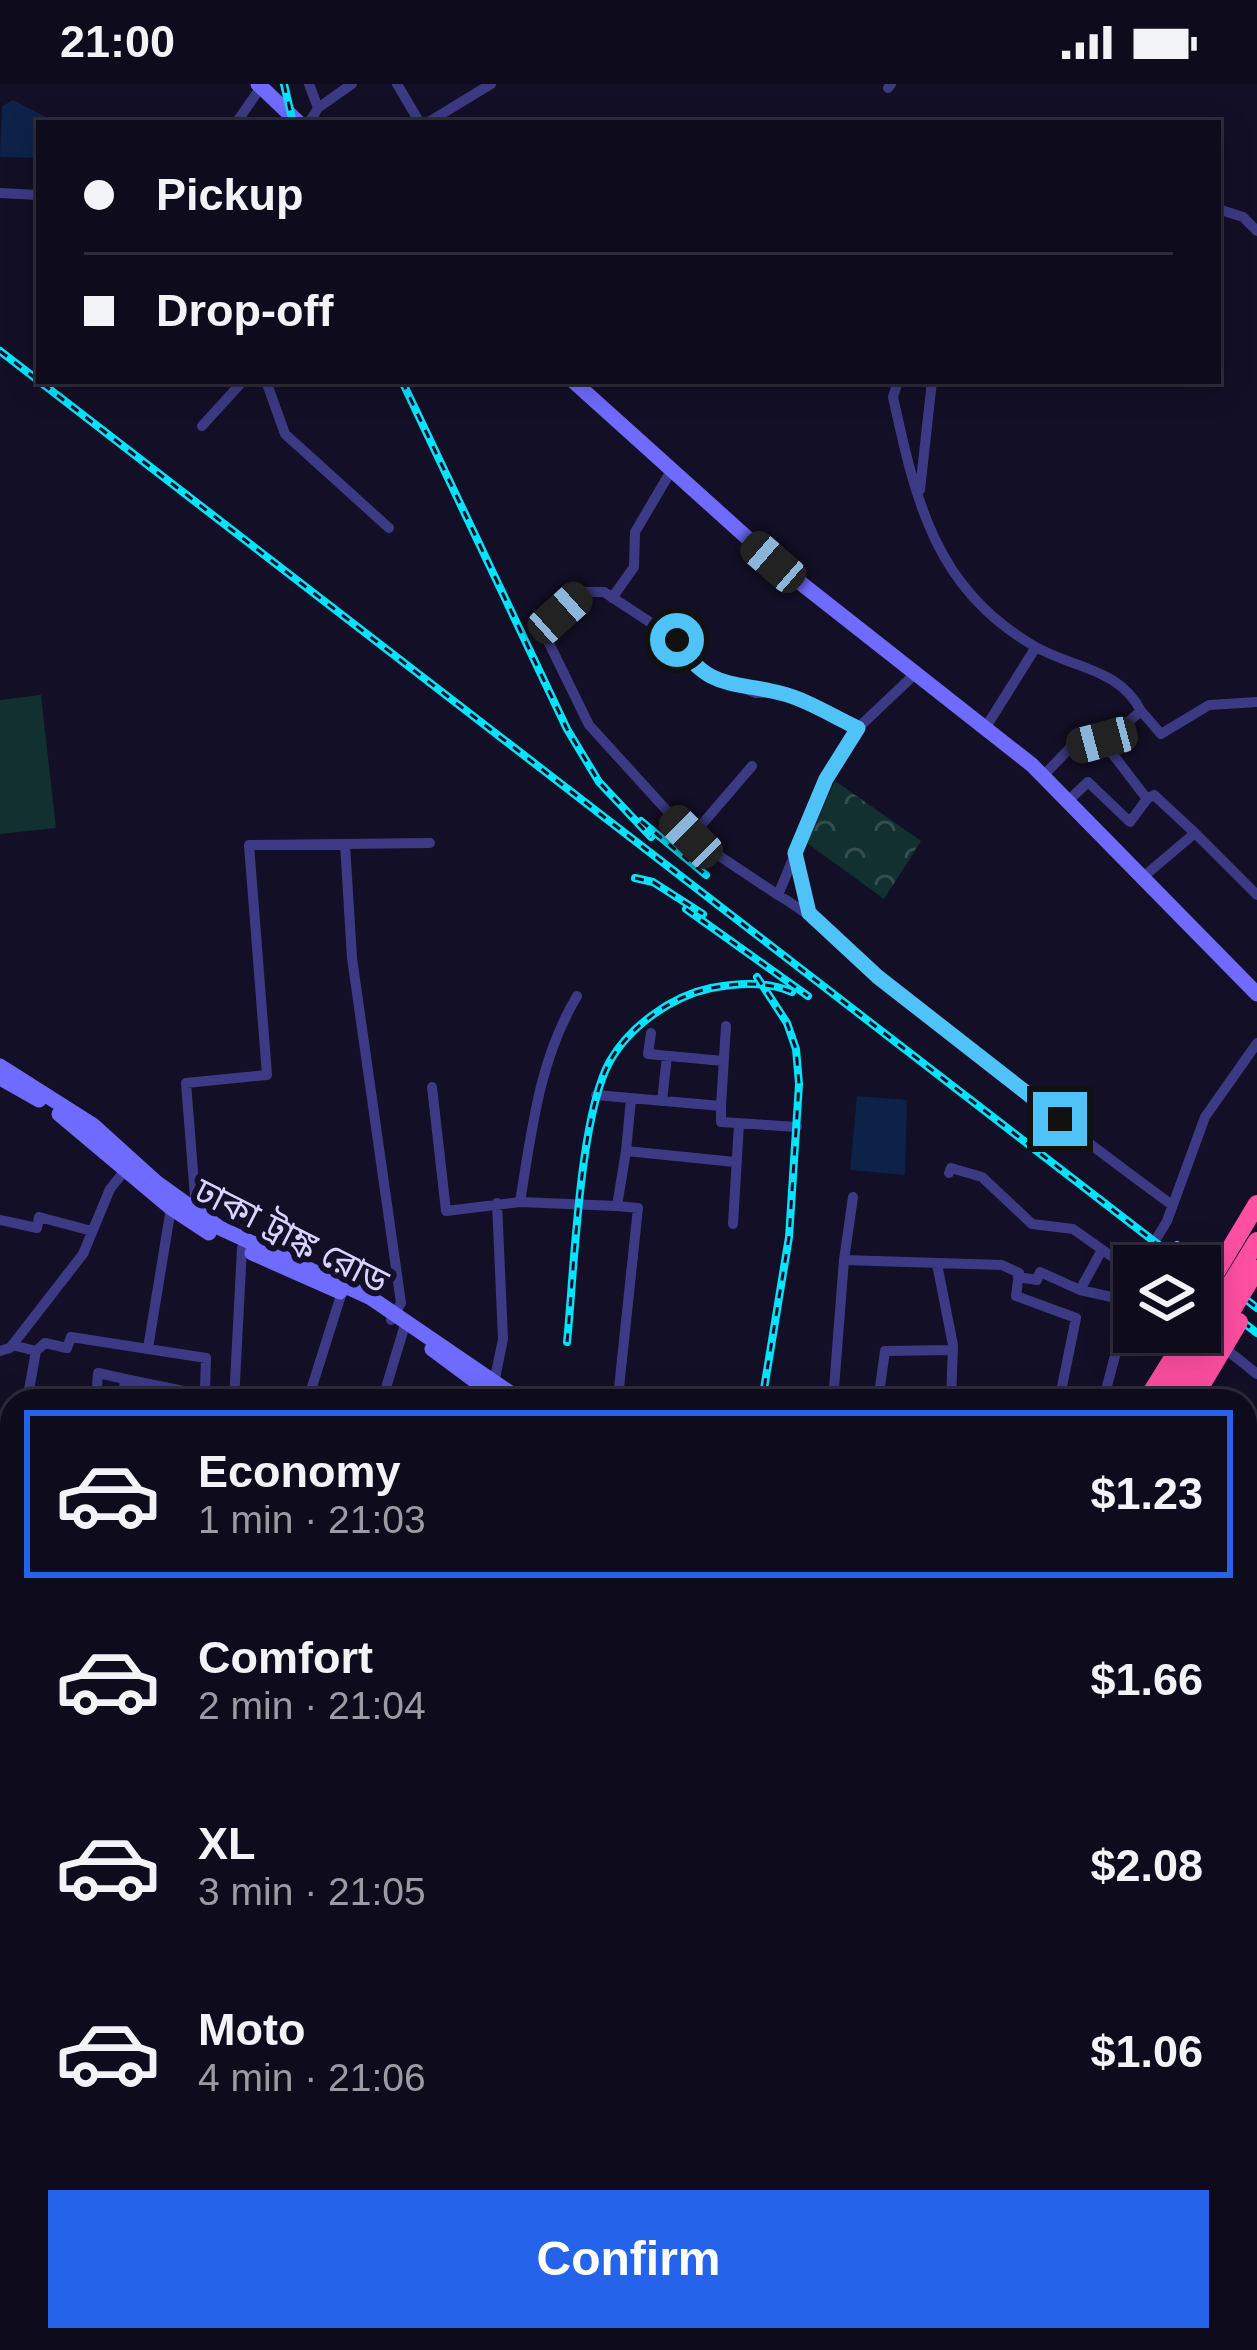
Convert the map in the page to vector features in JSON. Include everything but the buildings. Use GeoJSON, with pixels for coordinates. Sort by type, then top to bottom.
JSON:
{"type":"FeatureCollection","features":[{"type":"Feature","properties":{"kind":"highway"},"geometry":{"type":"LineString","coordinates":[[1221,1264],[1257,1204]]}},
{"type":"Feature","properties":{"kind":"highway"},"geometry":{"type":"LineString","coordinates":[[1221,1280],[1257,1221]]}},
{"type":"Feature","properties":{"kind":"highway"},"geometry":{"type":"LineString","coordinates":[[1167,1389],[1257,1241]]}},
{"type":"Feature","properties":{"kind":"highway"},"geometry":{"type":"LineString","coordinates":[[1184,1389],[1257,1269]]}},
{"type":"Feature","properties":{"kind":"highway"},"geometry":{"type":"LineString","coordinates":[[1199,1389],[1257,1292]]}},
{"type":"Feature","properties":{"kind":"highway"},"geometry":{"type":"LineString","coordinates":[[1154,1389],[1175,1353]]}},
{"type":"Feature","properties":{"kind":"main road"},"geometry":{"type":"LineString","coordinates":[[260,85],[296,120]]}},
{"type":"Feature","properties":{"kind":"main road"},"geometry":{"type":"LineString","coordinates":[[576,384],[671,471],[1043,776],[1257,994]]}},
{"type":"Feature","properties":{"kind":"main road"},"geometry":{"type":"LineString","coordinates":[[0,1066],[93,1125],[220,1228],[312,1266],[402,1322]]}},
{"type":"Feature","properties":{"kind":"main road","name":"ঢাকা ট্রাঙ্ক রোড"},"geometry":{"type":"LineString","coordinates":[[0,1078],[45,1103],[171,1208],[242,1248],[402,1322],[493,1389]]}},
{"type":"Feature","properties":{"kind":"street"},"geometry":{"type":"LineString","coordinates":[[309,84],[318,108]]}},
{"type":"Feature","properties":{"kind":"street"},"geometry":{"type":"LineString","coordinates":[[311,120],[318,108],[352,84]]}},
{"type":"Feature","properties":{"kind":"street"},"geometry":{"type":"LineString","coordinates":[[397,84],[421,120]]}},
{"type":"Feature","properties":{"kind":"street"},"geometry":{"type":"LineString","coordinates":[[428,120],[491,84]]}},
{"type":"Feature","properties":{"kind":"street"},"geometry":{"type":"LineString","coordinates":[[238,120],[260,85]]}},
{"type":"Feature","properties":{"kind":"street"},"geometry":{"type":"LineString","coordinates":[[0,193],[36,195]]}},
{"type":"Feature","properties":{"kind":"street"},"geometry":{"type":"LineString","coordinates":[[1221,210],[1243,217],[1257,231]]}},
{"type":"Feature","properties":{"kind":"street"},"geometry":{"type":"LineString","coordinates":[[202,426],[240,384]]}},
{"type":"Feature","properties":{"kind":"street"},"geometry":{"type":"LineString","coordinates":[[267,384],[285,434],[388,529]]}},
{"type":"Feature","properties":{"kind":"street"},"geometry":{"type":"LineString","coordinates":[[897,384],[893,398],[925,523],[958,584],[986,613],[1036,647],[1129,687],[1161,734],[1208,706],[1257,702]]}},
{"type":"Feature","properties":{"kind":"street"},"geometry":{"type":"LineString","coordinates":[[920,499],[932,384]]}},
{"type":"Feature","properties":{"kind":"street"},"geometry":{"type":"LineString","coordinates":[[612,598],[634,567],[635,532],[671,471]]}},
{"type":"Feature","properties":{"kind":"street"},"geometry":{"type":"LineString","coordinates":[[858,728],[778,692],[756,693],[706,675],[677,640],[612,598],[582,592],[560,613],[546,638],[589,725],[691,837],[809,913],[825,933],[904,999],[1172,1205]]}},
{"type":"Feature","properties":{"kind":"street"},"geometry":{"type":"LineString","coordinates":[[984,730],[1036,647]]}},
{"type":"Feature","properties":{"kind":"street"},"geometry":{"type":"LineString","coordinates":[[778,895],[826,779],[858,728],[915,674]]}},
{"type":"Feature","properties":{"kind":"street"},"geometry":{"type":"LineString","coordinates":[[1043,776],[1069,749],[1102,740],[1141,711]]}},
{"type":"Feature","properties":{"kind":"street"},"geometry":{"type":"LineString","coordinates":[[1102,740],[1148,799]]}},
{"type":"Feature","properties":{"kind":"street"},"geometry":{"type":"LineString","coordinates":[[691,837],[752,766]]}},
{"type":"Feature","properties":{"kind":"street"},"geometry":{"type":"LineString","coordinates":[[1069,800],[1088,782],[1130,822],[1154,795],[1257,895]]}},
{"type":"Feature","properties":{"kind":"street"},"geometry":{"type":"LineString","coordinates":[[1143,877],[1195,833]]}},
{"type":"Feature","properties":{"kind":"street"},"geometry":{"type":"LineString","coordinates":[[191,1208],[195,1197],[186,1083],[267,1075],[249,845],[430,843]]}},
{"type":"Feature","properties":{"kind":"street"},"geometry":{"type":"LineString","coordinates":[[345,844],[352,958],[401,1303],[402,1322],[385,1389]]}},
{"type":"Feature","properties":{"kind":"street"},"geometry":{"type":"LineString","coordinates":[[795,853],[809,913]]}},
{"type":"Feature","properties":{"kind":"street"},"geometry":{"type":"LineString","coordinates":[[520,1202],[538,1087],[559,1026],[578,996]]}},
{"type":"Feature","properties":{"kind":"street"},"geometry":{"type":"LineString","coordinates":[[726,1026],[721,1122],[796,1126]]}},
{"type":"Feature","properties":{"kind":"street"},"geometry":{"type":"LineString","coordinates":[[650,1033],[648,1054],[723,1061]]}},
{"type":"Feature","properties":{"kind":"street"},"geometry":{"type":"LineString","coordinates":[[1150,1245],[1172,1205],[1205,1117],[1257,1043]]}},
{"type":"Feature","properties":{"kind":"street"},"geometry":{"type":"LineString","coordinates":[[662,1101],[667,1056]]}},
{"type":"Feature","properties":{"kind":"street"},"geometry":{"type":"LineString","coordinates":[[432,1087],[446,1211],[520,1202],[638,1208],[619,1388]]}},
{"type":"Feature","properties":{"kind":"street"},"geometry":{"type":"LineString","coordinates":[[596,1095],[721,1106]]}},
{"type":"Feature","properties":{"kind":"street"},"geometry":{"type":"LineString","coordinates":[[617,1206],[631,1099]]}},
{"type":"Feature","properties":{"kind":"street"},"geometry":{"type":"LineString","coordinates":[[733,1224],[740,1124]]}},
{"type":"Feature","properties":{"kind":"street"},"geometry":{"type":"LineString","coordinates":[[626,1151],[735,1162]]}},
{"type":"Feature","properties":{"kind":"street"},"geometry":{"type":"LineString","coordinates":[[949,1173],[951,1168],[982,1177],[1032,1224],[1073,1229],[1113,1256]]}},
{"type":"Feature","properties":{"kind":"street"},"geometry":{"type":"LineString","coordinates":[[6,1348],[66,1279],[110,1189],[126,1169]]}},
{"type":"Feature","properties":{"kind":"street"},"geometry":{"type":"LineString","coordinates":[[833,1389],[853,1197]]}},
{"type":"Feature","properties":{"kind":"street"},"geometry":{"type":"LineString","coordinates":[[496,1389],[503,1339],[497,1203]]}},
{"type":"Feature","properties":{"kind":"street"},"geometry":{"type":"LineString","coordinates":[[148,1348],[171,1208]]}},
{"type":"Feature","properties":{"kind":"street"},"geometry":{"type":"LineString","coordinates":[[0,1220],[37,1228],[40,1217],[92,1231]]}},
{"type":"Feature","properties":{"kind":"street"},"geometry":{"type":"LineString","coordinates":[[234,1389],[242,1248]]}},
{"type":"Feature","properties":{"kind":"street"},"geometry":{"type":"LineString","coordinates":[[1080,1289],[1102,1250]]}},
{"type":"Feature","properties":{"kind":"street"},"geometry":{"type":"LineString","coordinates":[[844,1260],[1002,1265],[1018,1277],[1037,1280],[1040,1272],[1113,1297]]}},
{"type":"Feature","properties":{"kind":"street"},"geometry":{"type":"LineString","coordinates":[[938,1264],[953,1350],[952,1389]]}},
{"type":"Feature","properties":{"kind":"street"},"geometry":{"type":"LineString","coordinates":[[1018,1277],[1016,1296],[1076,1318],[1061,1389]]}},
{"type":"Feature","properties":{"kind":"street"},"geometry":{"type":"LineString","coordinates":[[312,1389],[342,1292]]}},
{"type":"Feature","properties":{"kind":"street"},"geometry":{"type":"LineString","coordinates":[[29,1389],[36,1352],[45,1343],[67,1348],[71,1337],[206,1358],[198,1389]]}},
{"type":"Feature","properties":{"kind":"street"},"geometry":{"type":"LineString","coordinates":[[1221,1346],[1257,1374]]}},
{"type":"Feature","properties":{"kind":"street"},"geometry":{"type":"LineString","coordinates":[[6,1348],[36,1352]]}},
{"type":"Feature","properties":{"kind":"street"},"geometry":{"type":"LineString","coordinates":[[880,1389],[885,1351],[953,1350]]}},
{"type":"Feature","properties":{"kind":"street"},"geometry":{"type":"LineString","coordinates":[[1106,1389],[1117,1353]]}},
{"type":"Feature","properties":{"kind":"street"},"geometry":{"type":"LineString","coordinates":[[97,1389],[98,1373],[166,1389]]}},
{"type":"Feature","properties":{"kind":"street"},"geometry":{"type":"LineString","coordinates":[[124,1389],[125,1378]]}},
{"type":"Feature","properties":{"kind":"green space"},"geometry":{"type":"Polygon","coordinates":[[[41,695],[56,828],[0,834],[0,700],[41,695]]]}},
{"type":"Feature","properties":{"kind":"green space"},"geometry":{"type":"Polygon","coordinates":[[[835,781],[921,841],[884,899],[807,843],[835,781]]]}},
{"type":"Feature","properties":{"kind":"water"},"geometry":{"type":"Polygon","coordinates":[[[13,100],[48,118],[36,120],[36,158],[0,157],[2,106],[13,100]]]}},
{"type":"Feature","properties":{"kind":"water"},"geometry":{"type":"Polygon","coordinates":[[[857,1096],[907,1100],[905,1175],[850,1170],[857,1096]]]}},
{"type":"Feature","properties":{"kind":"railway"},"geometry":{"type":"LineString","coordinates":[[284,84],[292,120]]}},
{"type":"Feature","properties":{"kind":"railway"},"geometry":{"type":"LineString","coordinates":[[0,351],[36,379]]}},
{"type":"Feature","properties":{"kind":"railway"},"geometry":{"type":"LineString","coordinates":[[43,384],[1159,1245]]}},
{"type":"Feature","properties":{"kind":"railway"},"geometry":{"type":"LineString","coordinates":[[403,384],[567,729],[599,782],[651,837]]}},
{"type":"Feature","properties":{"kind":"railway"},"geometry":{"type":"LineString","coordinates":[[641,821],[706,875]]}},
{"type":"Feature","properties":{"kind":"railway"},"geometry":{"type":"LineString","coordinates":[[635,878],[653,882],[703,914]]}},
{"type":"Feature","properties":{"kind":"railway"},"geometry":{"type":"LineString","coordinates":[[686,909],[808,996]]}},
{"type":"Feature","properties":{"kind":"railway"},"geometry":{"type":"LineString","coordinates":[[757,977],[787,1023],[796,1049],[799,1084],[789,1237],[764,1389]]}},
{"type":"Feature","properties":{"kind":"railway"},"geometry":{"type":"LineString","coordinates":[[567,1342],[591,1119],[618,1048],[667,1005],[696,992],[752,984],[792,992]]}},
{"type":"Feature","properties":{"kind":"railway"},"geometry":{"type":"LineString","coordinates":[[1221,1280],[1257,1308]]}},
{"type":"Feature","properties":{"kind":"railway"},"geometry":{"type":"LineString","coordinates":[[1221,1305],[1257,1333]]}},
{"type":"Feature","properties":{"kind":"route"},"geometry":{"type":"LineString","coordinates":[[677,640],[687,658],[706,675],[756,693],[778,692],[858,728],[826,779],[795,853],[800,892],[809,913],[825,933],[878,977],[1060,1119]]}}]}
